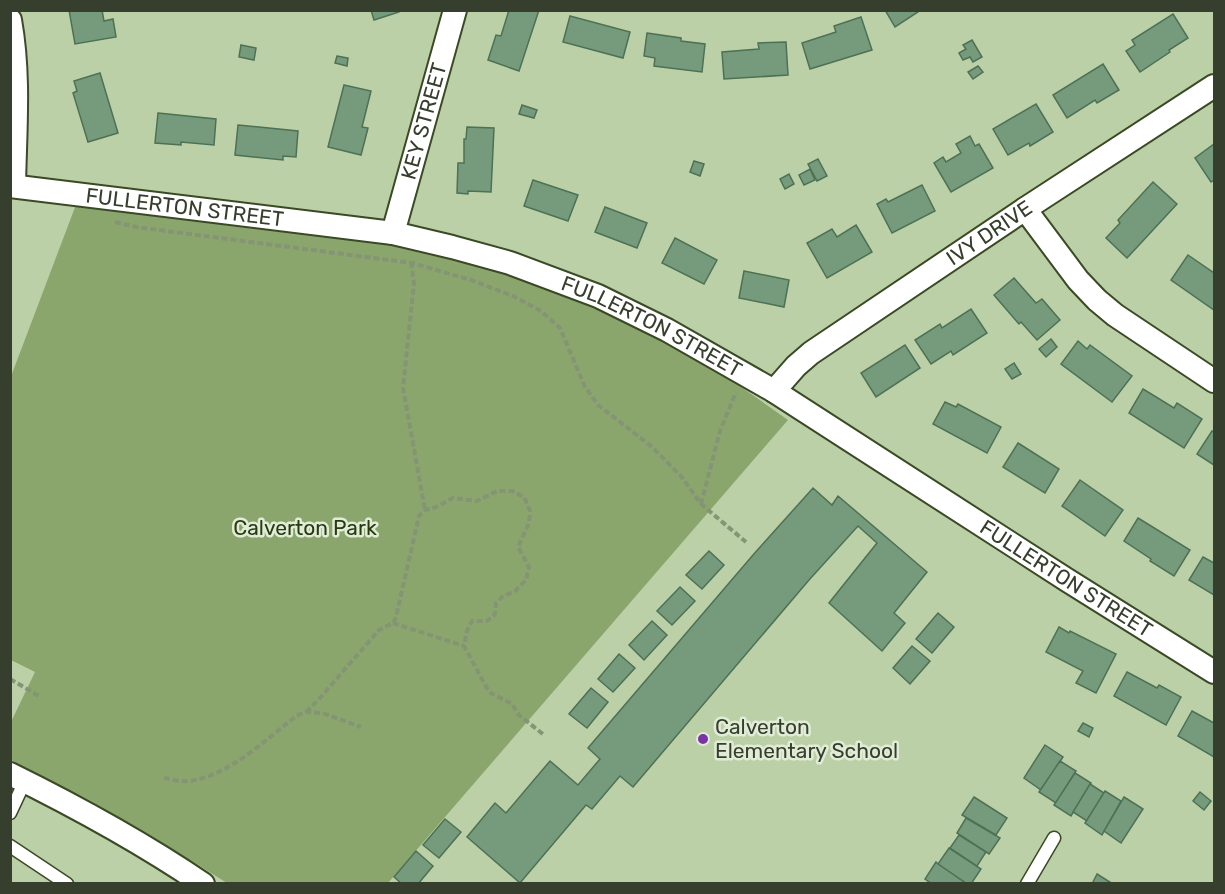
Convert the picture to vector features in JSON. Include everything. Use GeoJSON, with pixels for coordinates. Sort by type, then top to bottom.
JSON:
{"type":"FeatureCollection","features":[{"type":"Feature","properties":{"kind":"street","name":"KEY STREET"},"geometry":{"type":"LineString","coordinates":[[393,233],[455,10]]}},
{"type":"Feature","properties":{"kind":"street"},"geometry":{"type":"LineString","coordinates":[[10,20],[15,49],[17,85],[12,186]]}},
{"type":"Feature","properties":{"kind":"street","name":"IVY DRIVE"},"geometry":{"type":"LineString","coordinates":[[774,391],[811,352],[1215,86]]}},
{"type":"Feature","properties":{"kind":"street","name":"FULLERTON STREET"},"geometry":{"type":"LineString","coordinates":[[12,186],[393,233],[510,263],[598,296],[667,330],[774,391],[1215,672]]}},
{"type":"Feature","properties":{"kind":"street"},"geometry":{"type":"LineString","coordinates":[[1025,209],[1078,280],[1097,300],[1115,315],[1215,381]]}},
{"type":"Feature","properties":{"kind":"street"},"geometry":{"type":"LineString","coordinates":[[18,778],[105,822],[203,884]]}},
{"type":"Feature","properties":{"kind":"lane"},"geometry":{"type":"LineString","coordinates":[[10,813],[18,778]]}},
{"type":"Feature","properties":{"kind":"lane"},"geometry":{"type":"LineString","coordinates":[[1027,884],[1054,838]]}},
{"type":"Feature","properties":{"kind":"lane"},"geometry":{"type":"LineString","coordinates":[[10,846],[67,884]]}},
{"type":"Feature","properties":{"kind":"path"},"geometry":{"type":"LineString","coordinates":[[114,222],[136,227],[411,263],[471,280],[513,296],[541,311],[560,328],[585,387],[598,405],[651,446],[681,476],[700,504],[746,542]]}},
{"type":"Feature","properties":{"kind":"path"},"geometry":{"type":"LineString","coordinates":[[409,255],[414,283],[403,388],[425,510]]}},
{"type":"Feature","properties":{"kind":"path"},"geometry":{"type":"LineString","coordinates":[[700,504],[720,431],[740,383]]}},
{"type":"Feature","properties":{"kind":"path"},"geometry":{"type":"LineString","coordinates":[[164,778],[186,781],[207,777],[245,757],[296,716],[306,712],[379,630],[393,623],[419,516],[425,510],[453,498],[477,501],[497,491],[512,490],[524,497],[530,511],[528,523],[518,546],[528,567],[526,580],[515,591],[502,597],[496,603],[495,614],[487,621],[472,621],[464,646],[489,692],[512,704],[519,715],[544,735]]}},
{"type":"Feature","properties":{"kind":"path"},"geometry":{"type":"LineString","coordinates":[[393,623],[464,646]]}},
{"type":"Feature","properties":{"kind":"path"},"geometry":{"type":"LineString","coordinates":[[10,679],[39,696]]}},
{"type":"Feature","properties":{"kind":"path"},"geometry":{"type":"LineString","coordinates":[[306,712],[322,713],[361,727]]}},
{"type":"Feature","properties":{"kind":"green space","name":"Calverton Park"},"geometry":{"type":"Polygon","coordinates":[[[77,202],[389,242],[435,250],[542,283],[642,327],[727,377],[788,420],[388,883],[227,883],[93,802],[11,760],[11,722],[35,672],[11,660],[10,379],[77,202]]]}},
{"type":"Feature","properties":{"kind":"building"},"geometry":{"type":"Polygon","coordinates":[[[69,10],[102,10],[104,21],[113,19],[116,37],[75,44],[69,10]]]}},
{"type":"Feature","properties":{"kind":"building"},"geometry":{"type":"Polygon","coordinates":[[[371,10],[399,10],[399,12],[374,20],[371,10]]]}},
{"type":"Feature","properties":{"kind":"building"},"geometry":{"type":"Polygon","coordinates":[[[509,10],[539,10],[519,71],[488,60],[496,35],[501,36],[509,10]]]}},
{"type":"Feature","properties":{"kind":"building"},"geometry":{"type":"Polygon","coordinates":[[[885,10],[921,10],[895,27],[885,10]]]}},
{"type":"Feature","properties":{"kind":"building"},"geometry":{"type":"Polygon","coordinates":[[[1173,14],[1188,38],[1140,72],[1126,51],[1135,45],[1132,40],[1173,14]]]}},
{"type":"Feature","properties":{"kind":"building"},"geometry":{"type":"Polygon","coordinates":[[[570,16],[630,32],[623,58],[563,42],[570,16]]]}},
{"type":"Feature","properties":{"kind":"building"},"geometry":{"type":"Polygon","coordinates":[[[861,17],[872,50],[810,69],[802,43],[836,32],[834,26],[861,17]]]}},
{"type":"Feature","properties":{"kind":"building"},"geometry":{"type":"Polygon","coordinates":[[[647,33],[705,44],[702,72],[654,66],[655,58],[644,56],[647,33]]]}},
{"type":"Feature","properties":{"kind":"building"},"geometry":{"type":"Polygon","coordinates":[[[972,40],[982,57],[973,62],[970,57],[963,60],[959,53],[966,49],[963,45],[972,40]]]}},
{"type":"Feature","properties":{"kind":"building"},"geometry":{"type":"Polygon","coordinates":[[[786,42],[788,75],[724,79],[722,52],[759,49],[758,43],[786,42]]]}},
{"type":"Feature","properties":{"kind":"building"},"geometry":{"type":"Polygon","coordinates":[[[241,45],[256,48],[254,60],[239,57],[241,45]]]}},
{"type":"Feature","properties":{"kind":"building"},"geometry":{"type":"Polygon","coordinates":[[[337,56],[348,58],[347,66],[335,63],[337,56]]]}},
{"type":"Feature","properties":{"kind":"building"},"geometry":{"type":"Polygon","coordinates":[[[1103,64],[1119,90],[1097,103],[1095,100],[1067,118],[1053,95],[1103,64]]]}},
{"type":"Feature","properties":{"kind":"building"},"geometry":{"type":"Polygon","coordinates":[[[978,66],[983,72],[973,79],[968,72],[978,66]]]}},
{"type":"Feature","properties":{"kind":"building"},"geometry":{"type":"Polygon","coordinates":[[[100,73],[118,133],[88,142],[73,93],[77,91],[74,81],[100,73]]]}},
{"type":"Feature","properties":{"kind":"building"},"geometry":{"type":"Polygon","coordinates":[[[344,85],[371,91],[362,127],[368,128],[361,155],[328,147],[344,85]]]}},
{"type":"Feature","properties":{"kind":"building"},"geometry":{"type":"Polygon","coordinates":[[[1036,104],[1053,132],[1030,146],[1029,143],[1008,155],[993,129],[1036,104]]]}},
{"type":"Feature","properties":{"kind":"building"},"geometry":{"type":"Polygon","coordinates":[[[522,105],[537,110],[534,118],[519,114],[522,105]]]}},
{"type":"Feature","properties":{"kind":"building"},"geometry":{"type":"Polygon","coordinates":[[[158,113],[216,119],[214,145],[181,142],[181,145],[155,143],[158,113]]]}},
{"type":"Feature","properties":{"kind":"building"},"geometry":{"type":"Polygon","coordinates":[[[238,125],[298,131],[296,157],[283,156],[283,160],[235,155],[238,125]]]}},
{"type":"Feature","properties":{"kind":"building"},"geometry":{"type":"Polygon","coordinates":[[[467,127],[494,128],[491,192],[457,193],[458,163],[464,163],[464,139],[466,139],[467,127]]]}},
{"type":"Feature","properties":{"kind":"building"},"geometry":{"type":"Polygon","coordinates":[[[970,136],[975,146],[979,144],[993,168],[951,192],[934,163],[943,157],[946,162],[961,153],[956,144],[970,136]]]}},
{"type":"Feature","properties":{"kind":"building"},"geometry":{"type":"Polygon","coordinates":[[[1214,144],[1214,180],[1211,182],[1195,158],[1214,144]]]}},
{"type":"Feature","properties":{"kind":"building"},"geometry":{"type":"Polygon","coordinates":[[[818,159],[827,176],[817,181],[808,164],[818,159]]]}},
{"type":"Feature","properties":{"kind":"building"},"geometry":{"type":"Polygon","coordinates":[[[694,161],[704,164],[700,176],[690,172],[694,161]]]}},
{"type":"Feature","properties":{"kind":"building"},"geometry":{"type":"Polygon","coordinates":[[[810,169],[815,180],[804,185],[799,175],[810,169]]]}},
{"type":"Feature","properties":{"kind":"building"},"geometry":{"type":"Polygon","coordinates":[[[789,174],[794,184],[785,189],[780,179],[789,174]]]}},
{"type":"Feature","properties":{"kind":"building"},"geometry":{"type":"Polygon","coordinates":[[[533,180],[578,195],[568,221],[524,206],[533,180]]]}},
{"type":"Feature","properties":{"kind":"building"},"geometry":{"type":"Polygon","coordinates":[[[1153,182],[1177,204],[1127,258],[1106,238],[1120,223],[1118,220],[1153,182]]]}},
{"type":"Feature","properties":{"kind":"building"},"geometry":{"type":"Polygon","coordinates":[[[922,185],[935,211],[892,233],[877,204],[886,199],[888,202],[922,185]]]}},
{"type":"Feature","properties":{"kind":"building"},"geometry":{"type":"Polygon","coordinates":[[[605,207],[647,223],[637,248],[595,232],[605,207]]]}},
{"type":"Feature","properties":{"kind":"building"},"geometry":{"type":"Polygon","coordinates":[[[856,225],[872,252],[827,278],[807,243],[832,229],[837,237],[856,225]]]}},
{"type":"Feature","properties":{"kind":"building"},"geometry":{"type":"Polygon","coordinates":[[[675,238],[717,260],[704,284],[662,263],[675,238]]]}},
{"type":"Feature","properties":{"kind":"building"},"geometry":{"type":"Polygon","coordinates":[[[1188,255],[1214,273],[1214,310],[1171,280],[1188,255]]]}},
{"type":"Feature","properties":{"kind":"building"},"geometry":{"type":"Polygon","coordinates":[[[744,271],[789,280],[784,307],[739,298],[744,271]]]}},
{"type":"Feature","properties":{"kind":"building"},"geometry":{"type":"Polygon","coordinates":[[[1014,278],[1036,303],[1042,299],[1060,320],[1037,340],[1021,322],[1019,324],[994,295],[1014,278]]]}},
{"type":"Feature","properties":{"kind":"building"},"geometry":{"type":"Polygon","coordinates":[[[971,309],[987,333],[953,355],[951,351],[931,364],[915,340],[940,324],[942,328],[971,309]]]}},
{"type":"Feature","properties":{"kind":"building"},"geometry":{"type":"Polygon","coordinates":[[[1051,339],[1057,347],[1046,357],[1039,349],[1051,339]]]}},
{"type":"Feature","properties":{"kind":"building"},"geometry":{"type":"Polygon","coordinates":[[[1078,341],[1087,349],[1090,345],[1132,376],[1112,402],[1061,364],[1078,341]]]}},
{"type":"Feature","properties":{"kind":"building"},"geometry":{"type":"Polygon","coordinates":[[[905,345],[920,368],[876,397],[861,373],[905,345]]]}},
{"type":"Feature","properties":{"kind":"building"},"geometry":{"type":"Polygon","coordinates":[[[1014,363],[1021,374],[1012,379],[1005,369],[1014,363]]]}},
{"type":"Feature","properties":{"kind":"building"},"geometry":{"type":"Polygon","coordinates":[[[1143,389],[1174,408],[1177,403],[1202,419],[1184,448],[1129,413],[1143,389]]]}},
{"type":"Feature","properties":{"kind":"building"},"geometry":{"type":"Polygon","coordinates":[[[945,402],[956,407],[958,404],[1001,427],[987,453],[933,424],[945,402]]]}},
{"type":"Feature","properties":{"kind":"building"},"geometry":{"type":"Polygon","coordinates":[[[1212,431],[1214,432],[1214,465],[1197,454],[1212,431]]]}},
{"type":"Feature","properties":{"kind":"building"},"geometry":{"type":"Polygon","coordinates":[[[1018,443],[1059,469],[1045,493],[1003,467],[1018,443]]]}},
{"type":"Feature","properties":{"kind":"building"},"geometry":{"type":"Polygon","coordinates":[[[1080,480],[1123,510],[1105,536],[1062,506],[1080,480]]]}},
{"type":"Feature","properties":{"kind":"building"},"geometry":{"type":"Polygon","coordinates":[[[813,488],[832,505],[838,496],[927,572],[894,613],[905,623],[882,651],[829,603],[877,543],[858,526],[809,580],[633,787],[620,776],[592,809],[586,805],[520,883],[467,837],[495,803],[506,813],[550,761],[578,785],[600,759],[588,748],[813,488]]]}},
{"type":"Feature","properties":{"kind":"building"},"geometry":{"type":"Polygon","coordinates":[[[1138,518],[1190,550],[1174,576],[1124,541],[1138,518]]]}},
{"type":"Feature","properties":{"kind":"building"},"geometry":{"type":"Polygon","coordinates":[[[709,551],[724,565],[702,589],[686,575],[709,551]]]}},
{"type":"Feature","properties":{"kind":"building"},"geometry":{"type":"Polygon","coordinates":[[[1203,557],[1214,563],[1214,595],[1189,580],[1203,557]]]}},
{"type":"Feature","properties":{"kind":"building"},"geometry":{"type":"Polygon","coordinates":[[[680,587],[695,601],[672,625],[657,611],[680,587]]]}},
{"type":"Feature","properties":{"kind":"building"},"geometry":{"type":"Polygon","coordinates":[[[938,613],[954,627],[932,653],[916,639],[938,613]]]}},
{"type":"Feature","properties":{"kind":"building"},"geometry":{"type":"Polygon","coordinates":[[[652,621],[667,635],[644,660],[629,645],[652,621]]]}},
{"type":"Feature","properties":{"kind":"building"},"geometry":{"type":"Polygon","coordinates":[[[1059,627],[1116,654],[1096,693],[1076,683],[1083,671],[1046,652],[1059,627]]]}},
{"type":"Feature","properties":{"kind":"building"},"geometry":{"type":"Polygon","coordinates":[[[912,646],[930,661],[910,684],[893,668],[912,646]]]}},
{"type":"Feature","properties":{"kind":"building"},"geometry":{"type":"Polygon","coordinates":[[[619,654],[635,668],[613,692],[598,679],[619,654]]]}},
{"type":"Feature","properties":{"kind":"building"},"geometry":{"type":"Polygon","coordinates":[[[1127,672],[1157,688],[1159,685],[1181,697],[1166,725],[1114,696],[1127,672]]]}},
{"type":"Feature","properties":{"kind":"building"},"geometry":{"type":"Polygon","coordinates":[[[591,688],[608,702],[587,728],[569,714],[591,688]]]}},
{"type":"Feature","properties":{"kind":"building"},"geometry":{"type":"Polygon","coordinates":[[[1192,711],[1214,723],[1214,757],[1178,736],[1192,711]]]}},
{"type":"Feature","properties":{"kind":"building"},"geometry":{"type":"Polygon","coordinates":[[[1083,723],[1093,728],[1089,737],[1078,731],[1083,723]]]}},
{"type":"Feature","properties":{"kind":"building"},"geometry":{"type":"Polygon","coordinates":[[[1045,745],[1063,757],[1041,790],[1024,778],[1045,745]]]}},
{"type":"Feature","properties":{"kind":"building"},"geometry":{"type":"Polygon","coordinates":[[[1060,761],[1076,771],[1056,803],[1039,792],[1060,761]]]}},
{"type":"Feature","properties":{"kind":"building"},"geometry":{"type":"Polygon","coordinates":[[[1075,773],[1091,783],[1071,816],[1054,805],[1075,773]]]}},
{"type":"Feature","properties":{"kind":"building"},"geometry":{"type":"Polygon","coordinates":[[[1090,784],[1104,793],[1087,821],[1073,812],[1090,784]]]}},
{"type":"Feature","properties":{"kind":"building"},"geometry":{"type":"Polygon","coordinates":[[[1105,791],[1121,801],[1102,835],[1085,823],[1105,791]]]}},
{"type":"Feature","properties":{"kind":"building"},"geometry":{"type":"Polygon","coordinates":[[[1200,792],[1211,801],[1204,810],[1193,801],[1200,792]]]}},
{"type":"Feature","properties":{"kind":"building"},"geometry":{"type":"Polygon","coordinates":[[[974,797],[1007,818],[996,835],[962,815],[974,797]]]}},
{"type":"Feature","properties":{"kind":"building"},"geometry":{"type":"Polygon","coordinates":[[[1124,797],[1143,809],[1121,843],[1104,831],[1124,797]]]}},
{"type":"Feature","properties":{"kind":"building"},"geometry":{"type":"Polygon","coordinates":[[[966,818],[1000,838],[989,854],[957,833],[966,818]]]}},
{"type":"Feature","properties":{"kind":"building"},"geometry":{"type":"Polygon","coordinates":[[[445,819],[461,832],[439,858],[423,845],[445,819]]]}},
{"type":"Feature","properties":{"kind":"building"},"geometry":{"type":"Polygon","coordinates":[[[959,835],[986,852],[977,866],[950,848],[959,835]]]}},
{"type":"Feature","properties":{"kind":"building"},"geometry":{"type":"Polygon","coordinates":[[[949,848],[981,869],[971,884],[967,884],[938,864],[949,848]]]}},
{"type":"Feature","properties":{"kind":"building"},"geometry":{"type":"Polygon","coordinates":[[[416,851],[433,866],[418,884],[402,884],[394,877],[416,851]]]}},
{"type":"Feature","properties":{"kind":"building"},"geometry":{"type":"Polygon","coordinates":[[[936,862],[967,884],[932,884],[925,879],[936,862]]]}},
{"type":"Feature","properties":{"kind":"building"},"geometry":{"type":"Polygon","coordinates":[[[1097,874],[1113,884],[1092,884],[1097,874]]]}},
{"type":"Feature","properties":{"kind":"place","name":"Calverton Elementary School"},"geometry":{"type":"Point","coordinates":[703,739]}}]}
